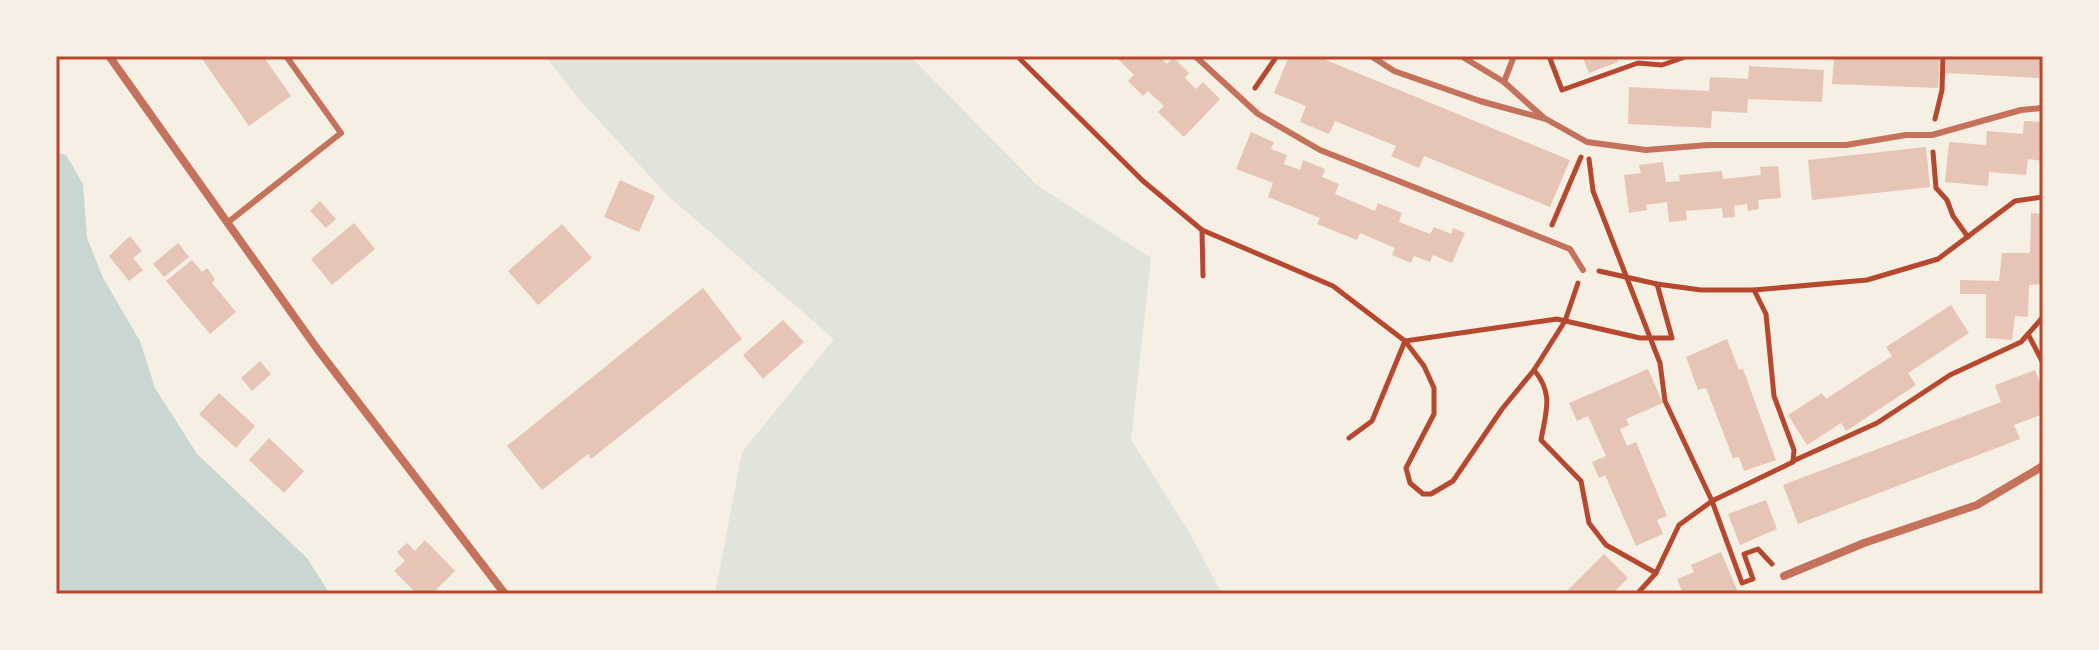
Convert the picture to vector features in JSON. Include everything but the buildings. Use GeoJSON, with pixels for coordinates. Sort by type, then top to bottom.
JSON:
{"type":"FeatureCollection","features":[{"type":"Feature","properties":{"kind":"street"},"geometry":{"type":"LineString","coordinates":[[109,56],[318,350],[505,594]]}},
{"type":"Feature","properties":{"kind":"street"},"geometry":{"type":"LineString","coordinates":[[1784,576],[1864,543],[1977,505],[2043,466]]}},
{"type":"Feature","properties":{"kind":"lane"},"geometry":{"type":"LineString","coordinates":[[227,223],[341,133],[286,56]]}},
{"type":"Feature","properties":{"kind":"lane"},"geometry":{"type":"LineString","coordinates":[[1195,56],[1258,114],[1320,150],[1570,249],[1583,270]]}},
{"type":"Feature","properties":{"kind":"lane"},"geometry":{"type":"LineString","coordinates":[[1371,56],[1394,71],[1480,101],[1546,119]]}},
{"type":"Feature","properties":{"kind":"lane"},"geometry":{"type":"LineString","coordinates":[[1461,56],[1504,82],[1546,119],[1587,142],[1646,150],[1708,145],[1846,145],[1906,135],[1932,135],[2021,110],[2043,108]]}},
{"type":"Feature","properties":{"kind":"lane"},"geometry":{"type":"LineString","coordinates":[[1504,82],[1514,56]]}},
{"type":"Feature","properties":{"kind":"path"},"geometry":{"type":"LineString","coordinates":[[1017,56],[1143,181],[1202,230],[1333,286],[1405,341],[1424,366],[1434,388],[1434,414],[1406,468],[1410,483],[1423,494],[1431,494],[1453,481],[1502,409],[1534,370],[1565,321],[1583,270],[1701,290],[1754,290],[1867,280],[1938,259],[2015,201],[2043,197]]}},
{"type":"Feature","properties":{"kind":"path"},"geometry":{"type":"LineString","coordinates":[[1245,102],[1277,56]]}},
{"type":"Feature","properties":{"kind":"path"},"geometry":{"type":"LineString","coordinates":[[1549,56],[1562,90],[1637,60],[1662,65],[1688,56]]}},
{"type":"Feature","properties":{"kind":"path"},"geometry":{"type":"LineString","coordinates":[[1943,56],[1942,90],[1932,135],[1936,188],[1947,200],[1953,216],[1968,237]]}},
{"type":"Feature","properties":{"kind":"path"},"geometry":{"type":"LineString","coordinates":[[1546,240],[1587,142]]}},
{"type":"Feature","properties":{"kind":"path"},"geometry":{"type":"LineString","coordinates":[[1587,142],[1593,191],[1660,363],[1665,401],[1712,501],[1742,583],[1753,579],[1744,554],[1758,549],[1784,576]]}},
{"type":"Feature","properties":{"kind":"path"},"geometry":{"type":"LineString","coordinates":[[1202,230],[1203,276]]}},
{"type":"Feature","properties":{"kind":"path"},"geometry":{"type":"LineString","coordinates":[[1405,341],[1557,319],[1640,338],[1672,338],[1657,284]]}},
{"type":"Feature","properties":{"kind":"path"},"geometry":{"type":"LineString","coordinates":[[1754,290],[1766,314],[1774,396],[1794,450],[1793,462]]}},
{"type":"Feature","properties":{"kind":"path"},"geometry":{"type":"LineString","coordinates":[[1637,594],[1656,573],[1679,525],[1712,501],[1877,423],[1950,375],[2021,342],[2043,317]]}},
{"type":"Feature","properties":{"kind":"path"},"geometry":{"type":"LineString","coordinates":[[2028,334],[2043,363]]}},
{"type":"Feature","properties":{"kind":"path"},"geometry":{"type":"LineString","coordinates":[[1349,438],[1372,421],[1405,341]]}},
{"type":"Feature","properties":{"kind":"path"},"geometry":{"type":"LineString","coordinates":[[1534,370],[1545,383],[1548,397],[1541,440],[1581,481],[1589,523],[1606,545],[1656,573]]}},
{"type":"Feature","properties":{"kind":"shaded area"},"geometry":{"type":"Polygon","coordinates":[[[545,56],[910,56],[1038,186],[1151,258],[1131,440],[1189,532],[1222,594],[715,594],[742,452],[834,339],[667,195],[579,99],[545,56]]]}},
{"type":"Feature","properties":{"kind":"shaded area"},"geometry":{"type":"Polygon","coordinates":[[[56,152],[66,155],[83,184],[87,238],[103,278],[140,341],[155,388],[197,454],[307,558],[330,594],[56,594],[56,152]]]}}]}
